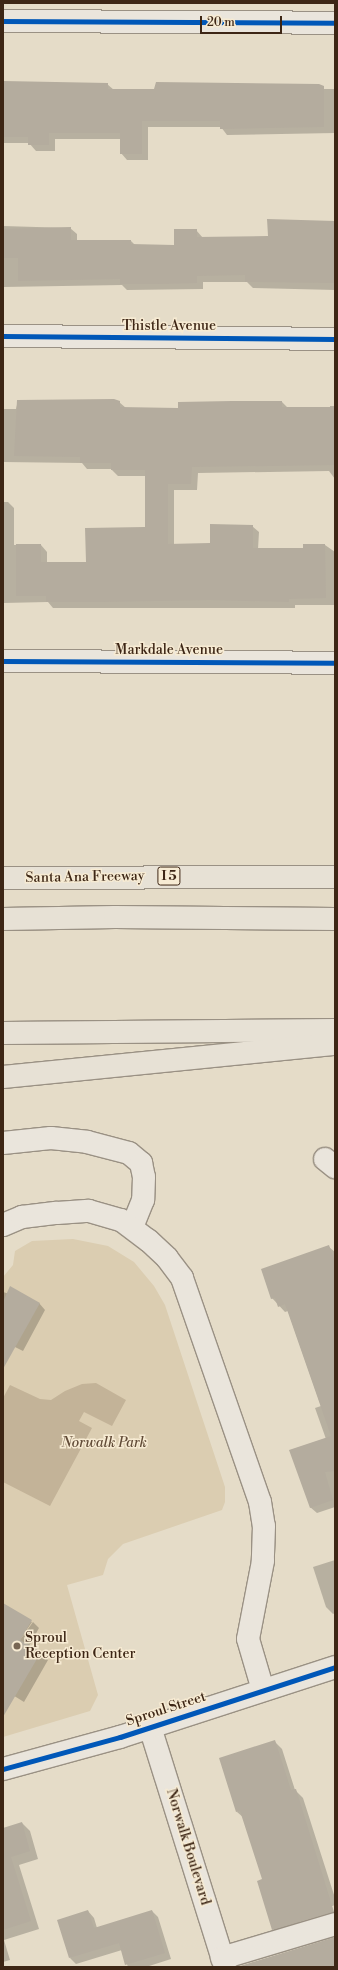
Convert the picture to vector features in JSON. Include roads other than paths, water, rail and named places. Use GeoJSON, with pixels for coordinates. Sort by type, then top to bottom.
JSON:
{"type":"FeatureCollection","features":[{"type":"Feature","properties":{"kind":"highway","name":"Santa Ana Freeway"},"geometry":{"type":"LineString","coordinates":[[3,878],[335,877]]}},
{"type":"Feature","properties":{"kind":"highway"},"geometry":{"type":"LineString","coordinates":[[3,919],[335,919]]}},
{"type":"Feature","properties":{"kind":"highway"},"geometry":{"type":"LineString","coordinates":[[3,1033],[335,1030]]}},
{"type":"Feature","properties":{"kind":"highway"},"geometry":{"type":"LineString","coordinates":[[3,1077],[335,1044]]}},
{"type":"Feature","properties":{"kind":"street"},"geometry":{"type":"LineString","coordinates":[[3,21],[335,23]]}},
{"type":"Feature","properties":{"kind":"street","name":"Thistle Avenue"},"geometry":{"type":"LineString","coordinates":[[3,336],[335,339]]}},
{"type":"Feature","properties":{"kind":"street","name":"Markdale Avenue"},"geometry":{"type":"LineString","coordinates":[[3,661],[335,663]]}},
{"type":"Feature","properties":{"kind":"street"},"geometry":{"type":"LineString","coordinates":[[3,1143],[51,1138],[87,1142],[129,1153],[140,1163],[144,1176],[144,1200],[132,1227]]}},
{"type":"Feature","properties":{"kind":"street"},"geometry":{"type":"LineString","coordinates":[[3,1225],[22,1217],[89,1211],[121,1220],[132,1227],[167,1258],[182,1278],[260,1502],[264,1526],[263,1561],[248,1639],[264,1690]]}},
{"type":"Feature","properties":{"kind":"street","name":"Sproul Street"},"geometry":{"type":"LineString","coordinates":[[3,1769],[150,1726],[335,1667]]}},
{"type":"Feature","properties":{"kind":"street","name":"Norwalk Boulevard"},"geometry":{"type":"LineString","coordinates":[[150,1726],[224,1963]]}},
{"type":"Feature","properties":{"kind":"street"},"geometry":{"type":"LineString","coordinates":[[224,1963],[335,1924]]}},
{"type":"Feature","properties":{"kind":"place","name":"Sproul Reception Center"},"geometry":{"type":"Point","coordinates":[17,1646]}},
{"type":"Feature","properties":{"kind":"park label","name":"Norwalk Park"},"geometry":{"type":"Point","coordinates":[104,1443]}}]}
